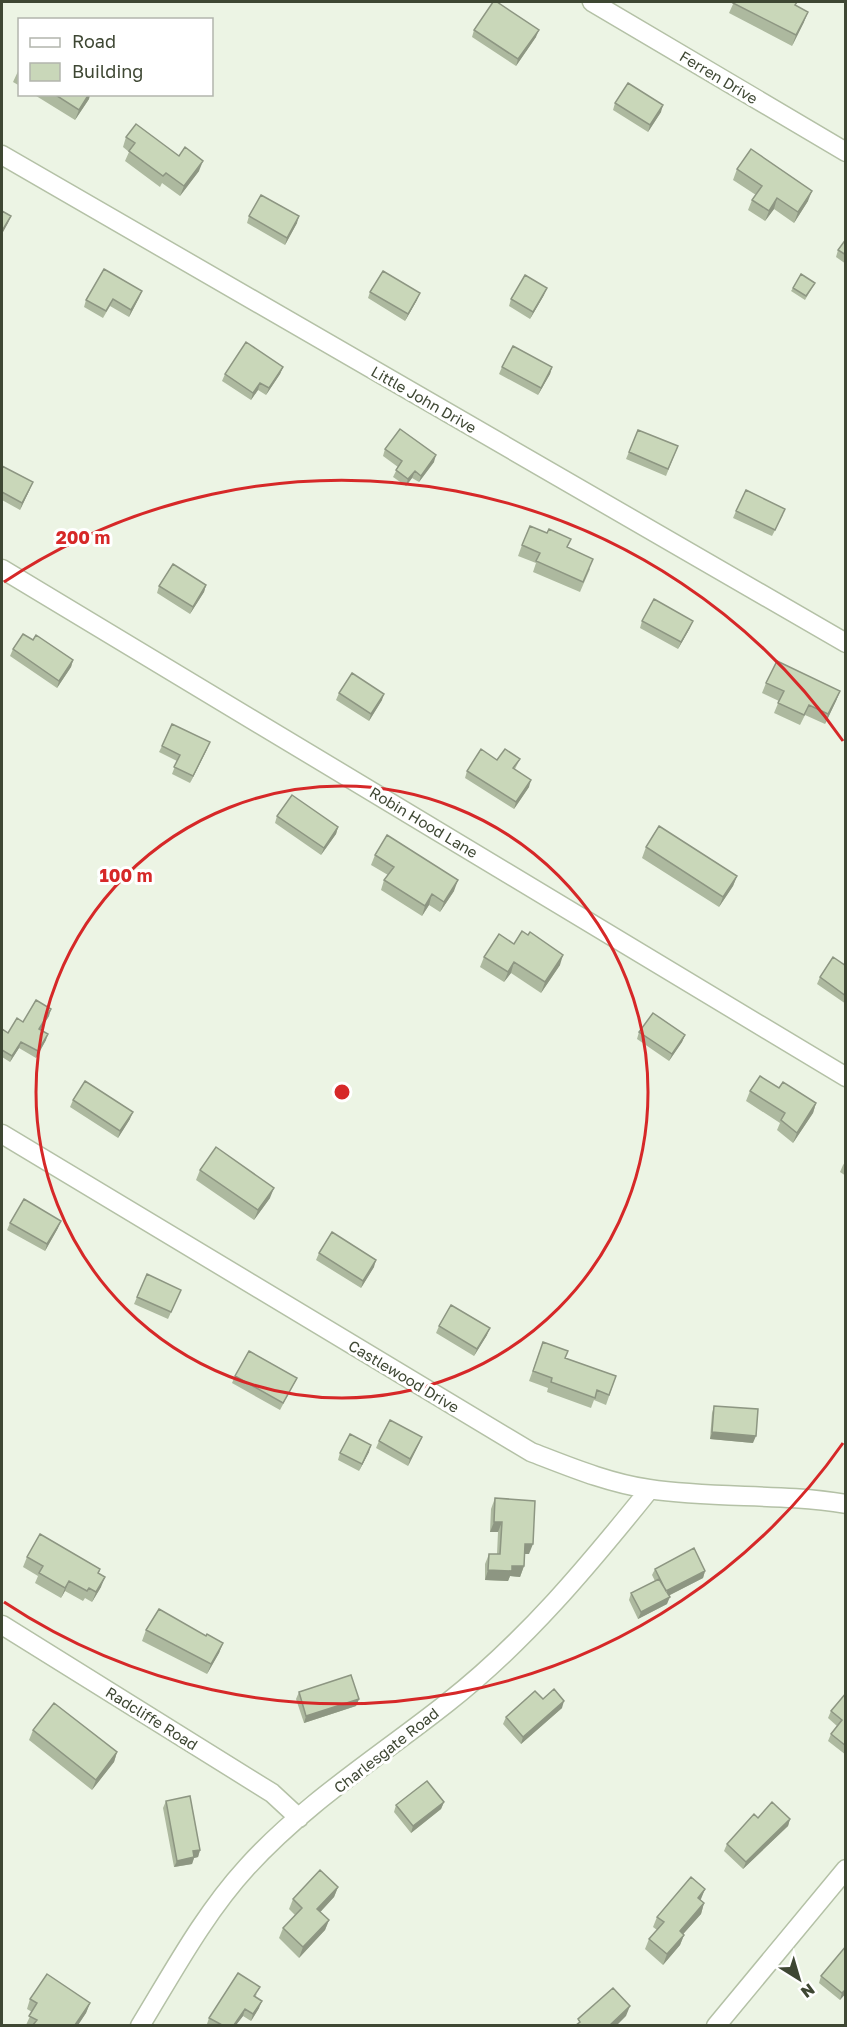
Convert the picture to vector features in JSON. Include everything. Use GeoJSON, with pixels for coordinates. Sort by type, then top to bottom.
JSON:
{"type":"FeatureCollection","features":[{"type":"Feature","properties":{"kind":"street","name":"Ferren Drive"},"geometry":{"type":"LineString","coordinates":[[592,2],[846,152]]}},
{"type":"Feature","properties":{"kind":"street","name":"Little John Drive"},"geometry":{"type":"LineString","coordinates":[[2,155],[846,643]]}},
{"type":"Feature","properties":{"kind":"street","name":"Robin Hood Lane"},"geometry":{"type":"LineString","coordinates":[[2,569],[846,1077]]}},
{"type":"Feature","properties":{"kind":"street","name":"Castlewood Drive"},"geometry":{"type":"LineString","coordinates":[[2,1134],[531,1452],[612,1481],[650,1489],[803,1498],[846,1504]]}},
{"type":"Feature","properties":{"kind":"street","name":"Charlesgate Road"},"geometry":{"type":"LineString","coordinates":[[140,2025],[202,1924],[246,1867],[299,1818],[448,1702],[530,1629],[570,1587],[650,1489]]}},
{"type":"Feature","properties":{"kind":"street","name":"Radcliffe Road"},"geometry":{"type":"LineString","coordinates":[[2,1625],[272,1793],[299,1818]]}},
{"type":"Feature","properties":{"kind":"street"},"geometry":{"type":"LineString","coordinates":[[716,2025],[846,1869]]}},
{"type":"Feature","properties":{"kind":"building"},"geometry":{"type":"Polygon","coordinates":[[[493,2],[497,2],[539,30],[518,59],[474,30],[493,2]]]}},
{"type":"Feature","properties":{"kind":"building"},"geometry":{"type":"Polygon","coordinates":[[[734,2],[797,2],[795,5],[808,12],[796,35],[734,2]]]}},
{"type":"Feature","properties":{"kind":"building"},"geometry":{"type":"Polygon","coordinates":[[[628,83],[663,105],[650,125],[615,103],[628,83]]]}},
{"type":"Feature","properties":{"kind":"building"},"geometry":{"type":"Polygon","coordinates":[[[57,96],[88,96],[79,110],[57,96]]]}},
{"type":"Feature","properties":{"kind":"building"},"geometry":{"type":"Polygon","coordinates":[[[136,124],[179,156],[185,147],[203,161],[184,186],[166,173],[163,176],[129,151],[135,143],[126,137],[136,124]]]}},
{"type":"Feature","properties":{"kind":"building"},"geometry":{"type":"Polygon","coordinates":[[[751,149],[812,191],[798,212],[777,198],[769,211],[752,200],[762,186],[737,169],[751,149]]]}},
{"type":"Feature","properties":{"kind":"building"},"geometry":{"type":"Polygon","coordinates":[[[261,195],[299,216],[287,238],[249,216],[261,195]]]}},
{"type":"Feature","properties":{"kind":"building"},"geometry":{"type":"Polygon","coordinates":[[[2,211],[11,216],[2,231],[2,211]]]}},
{"type":"Feature","properties":{"kind":"building"},"geometry":{"type":"Polygon","coordinates":[[[846,239],[846,255],[838,250],[846,239]]]}},
{"type":"Feature","properties":{"kind":"building"},"geometry":{"type":"Polygon","coordinates":[[[104,269],[142,291],[131,310],[113,299],[106,311],[86,300],[104,269]]]}},
{"type":"Feature","properties":{"kind":"building"},"geometry":{"type":"Polygon","coordinates":[[[383,271],[420,293],[408,314],[370,292],[383,271]]]}},
{"type":"Feature","properties":{"kind":"building"},"geometry":{"type":"Polygon","coordinates":[[[801,274],[815,283],[806,296],[793,288],[801,274]]]}},
{"type":"Feature","properties":{"kind":"building"},"geometry":{"type":"Polygon","coordinates":[[[525,275],[547,288],[533,312],[511,299],[525,275]]]}},
{"type":"Feature","properties":{"kind":"building"},"geometry":{"type":"Polygon","coordinates":[[[246,342],[283,367],[269,388],[260,383],[253,393],[225,374],[246,342]]]}},
{"type":"Feature","properties":{"kind":"building"},"geometry":{"type":"Polygon","coordinates":[[[513,346],[552,367],[541,388],[502,367],[513,346]]]}},
{"type":"Feature","properties":{"kind":"building"},"geometry":{"type":"Polygon","coordinates":[[[400,429],[436,455],[421,476],[415,471],[408,479],[396,470],[402,461],[385,449],[400,429]]]}},
{"type":"Feature","properties":{"kind":"building"},"geometry":{"type":"Polygon","coordinates":[[[638,430],[678,446],[668,469],[629,452],[638,430]]]}},
{"type":"Feature","properties":{"kind":"building"},"geometry":{"type":"Polygon","coordinates":[[[2,466],[33,482],[22,503],[2,492],[2,466]]]}},
{"type":"Feature","properties":{"kind":"building"},"geometry":{"type":"Polygon","coordinates":[[[746,490],[785,509],[775,530],[736,511],[746,490]]]}},
{"type":"Feature","properties":{"kind":"building"},"geometry":{"type":"Polygon","coordinates":[[[530,526],[547,533],[549,529],[571,539],[567,547],[593,559],[583,582],[536,561],[540,553],[522,545],[530,526]]]}},
{"type":"Feature","properties":{"kind":"building"},"geometry":{"type":"Polygon","coordinates":[[[173,564],[206,585],[193,607],[159,586],[173,564]]]}},
{"type":"Feature","properties":{"kind":"building"},"geometry":{"type":"Polygon","coordinates":[[[654,599],[693,621],[681,642],[642,621],[654,599]]]}},
{"type":"Feature","properties":{"kind":"building"},"geometry":{"type":"Polygon","coordinates":[[[23,634],[33,640],[36,635],[73,660],[59,681],[13,649],[23,634]]]}},
{"type":"Feature","properties":{"kind":"building"},"geometry":{"type":"Polygon","coordinates":[[[777,661],[840,691],[828,714],[809,705],[804,715],[778,703],[784,691],[766,683],[777,661]]]}},
{"type":"Feature","properties":{"kind":"building"},"geometry":{"type":"Polygon","coordinates":[[[352,673],[384,694],[371,714],[339,693],[352,673]]]}},
{"type":"Feature","properties":{"kind":"building"},"geometry":{"type":"Polygon","coordinates":[[[172,724],[210,742],[193,776],[174,767],[180,755],[162,746],[172,724]]]}},
{"type":"Feature","properties":{"kind":"building"},"geometry":{"type":"Polygon","coordinates":[[[481,749],[497,760],[505,749],[520,759],[513,768],[531,780],[516,802],[467,771],[481,749]]]}},
{"type":"Feature","properties":{"kind":"building"},"geometry":{"type":"Polygon","coordinates":[[[292,795],[338,827],[324,848],[277,816],[292,795]]]}},
{"type":"Feature","properties":{"kind":"building"},"geometry":{"type":"Polygon","coordinates":[[[659,826],[737,876],[723,897],[646,847],[659,826]]]}},
{"type":"Feature","properties":{"kind":"building"},"geometry":{"type":"Polygon","coordinates":[[[387,835],[458,880],[444,902],[432,894],[425,906],[384,880],[394,867],[375,855],[387,835]]]}},
{"type":"Feature","properties":{"kind":"building"},"geometry":{"type":"Polygon","coordinates":[[[522,931],[528,935],[530,932],[563,955],[545,982],[514,962],[508,972],[484,957],[499,934],[514,944],[522,931]]]}},
{"type":"Feature","properties":{"kind":"building"},"geometry":{"type":"Polygon","coordinates":[[[833,957],[846,966],[846,996],[820,977],[833,957]]]}},
{"type":"Feature","properties":{"kind":"building"},"geometry":{"type":"Polygon","coordinates":[[[36,1000],[51,1009],[39,1029],[48,1034],[38,1051],[21,1042],[12,1056],[2,1050],[2,1029],[8,1033],[17,1018],[23,1022],[36,1000]]]}},
{"type":"Feature","properties":{"kind":"building"},"geometry":{"type":"Polygon","coordinates":[[[653,1013],[685,1035],[672,1054],[639,1032],[653,1013]]]}},
{"type":"Feature","properties":{"kind":"building"},"geometry":{"type":"Polygon","coordinates":[[[760,1076],[779,1088],[783,1082],[816,1103],[797,1133],[781,1120],[785,1113],[750,1091],[760,1076]]]}},
{"type":"Feature","properties":{"kind":"building"},"geometry":{"type":"Polygon","coordinates":[[[85,1081],[133,1112],[120,1131],[73,1100],[85,1081]]]}},
{"type":"Feature","properties":{"kind":"building"},"geometry":{"type":"Polygon","coordinates":[[[216,1147],[274,1188],[258,1210],[200,1170],[216,1147]]]}},
{"type":"Feature","properties":{"kind":"building"},"geometry":{"type":"Polygon","coordinates":[[[24,1199],[61,1221],[47,1244],[10,1223],[24,1199]]]}},
{"type":"Feature","properties":{"kind":"building"},"geometry":{"type":"Polygon","coordinates":[[[332,1232],[376,1260],[363,1281],[319,1253],[332,1232]]]}},
{"type":"Feature","properties":{"kind":"building"},"geometry":{"type":"Polygon","coordinates":[[[147,1274],[181,1290],[171,1312],[137,1297],[147,1274]]]}},
{"type":"Feature","properties":{"kind":"building"},"geometry":{"type":"Polygon","coordinates":[[[451,1305],[490,1328],[477,1349],[439,1326],[451,1305]]]}},
{"type":"Feature","properties":{"kind":"building"},"geometry":{"type":"Polygon","coordinates":[[[543,1342],[568,1351],[565,1358],[616,1376],[609,1395],[597,1390],[595,1398],[551,1382],[552,1378],[533,1371],[543,1342]]]}},
{"type":"Feature","properties":{"kind":"building"},"geometry":{"type":"Polygon","coordinates":[[[249,1351],[297,1378],[283,1403],[235,1376],[249,1351]]]}},
{"type":"Feature","properties":{"kind":"building"},"geometry":{"type":"Polygon","coordinates":[[[714,1406],[758,1409],[756,1436],[712,1432],[714,1406]]]}},
{"type":"Feature","properties":{"kind":"building"},"geometry":{"type":"Polygon","coordinates":[[[390,1420],[422,1437],[410,1459],[379,1441],[390,1420]]]}},
{"type":"Feature","properties":{"kind":"building"},"geometry":{"type":"Polygon","coordinates":[[[350,1434],[371,1445],[362,1464],[340,1453],[350,1434]]]}},
{"type":"Feature","properties":{"kind":"building"},"geometry":{"type":"Polygon","coordinates":[[[495,1498],[535,1501],[533,1544],[525,1544],[524,1566],[512,1566],[512,1571],[488,1570],[489,1554],[500,1554],[502,1522],[494,1522],[495,1498]]]}},
{"type":"Feature","properties":{"kind":"building"},"geometry":{"type":"Polygon","coordinates":[[[40,1534],[100,1569],[98,1573],[105,1577],[96,1592],[89,1588],[87,1591],[69,1581],[65,1588],[39,1573],[43,1566],[27,1557],[40,1534]]]}},
{"type":"Feature","properties":{"kind":"building"},"geometry":{"type":"Polygon","coordinates":[[[694,1548],[705,1571],[666,1591],[655,1569],[694,1548]]]}},
{"type":"Feature","properties":{"kind":"building"},"geometry":{"type":"Polygon","coordinates":[[[659,1579],[670,1597],[641,1612],[631,1593],[659,1579]]]}},
{"type":"Feature","properties":{"kind":"building"},"geometry":{"type":"Polygon","coordinates":[[[159,1609],[223,1643],[211,1664],[146,1630],[159,1609]]]}},
{"type":"Feature","properties":{"kind":"building"},"geometry":{"type":"Polygon","coordinates":[[[351,1675],[359,1699],[306,1716],[299,1692],[351,1675]]]}},
{"type":"Feature","properties":{"kind":"building"},"geometry":{"type":"Polygon","coordinates":[[[554,1689],[564,1701],[523,1737],[506,1717],[535,1691],[543,1699],[554,1689]]]}},
{"type":"Feature","properties":{"kind":"building"},"geometry":{"type":"Polygon","coordinates":[[[846,1693],[846,1746],[831,1734],[842,1720],[831,1711],[846,1693]]]}},
{"type":"Feature","properties":{"kind":"building"},"geometry":{"type":"Polygon","coordinates":[[[54,1703],[117,1752],[96,1780],[33,1730],[54,1703]]]}},
{"type":"Feature","properties":{"kind":"building"},"geometry":{"type":"Polygon","coordinates":[[[427,1781],[444,1802],[413,1826],[396,1805],[427,1781]]]}},
{"type":"Feature","properties":{"kind":"building"},"geometry":{"type":"Polygon","coordinates":[[[190,1796],[200,1850],[193,1851],[194,1857],[177,1861],[166,1801],[190,1796]]]}},
{"type":"Feature","properties":{"kind":"building"},"geometry":{"type":"Polygon","coordinates":[[[772,1802],[790,1819],[746,1862],[727,1844],[754,1814],[758,1818],[772,1802]]]}},
{"type":"Feature","properties":{"kind":"building"},"geometry":{"type":"Polygon","coordinates":[[[320,1870],[338,1887],[317,1909],[329,1920],[303,1947],[283,1928],[302,1908],[293,1899],[320,1870]]]}},
{"type":"Feature","properties":{"kind":"building"},"geometry":{"type":"Polygon","coordinates":[[[691,1877],[705,1889],[698,1898],[704,1903],[680,1931],[684,1935],[667,1954],[649,1939],[664,1922],[657,1917],[691,1877]]]}},
{"type":"Feature","properties":{"kind":"building"},"geometry":{"type":"Polygon","coordinates":[[[846,1946],[846,1989],[842,1993],[821,1976],[846,1946]]]}},
{"type":"Feature","properties":{"kind":"building"},"geometry":{"type":"Polygon","coordinates":[[[238,1973],[260,1987],[254,1996],[262,2001],[253,2014],[245,2009],[234,2025],[222,2025],[209,2018],[238,1973]]]}},
{"type":"Feature","properties":{"kind":"building"},"geometry":{"type":"Polygon","coordinates":[[[47,1974],[90,2003],[75,2025],[33,2025],[37,2020],[29,2016],[37,2003],[30,1999],[47,1974]]]}},
{"type":"Feature","properties":{"kind":"building"},"geometry":{"type":"Polygon","coordinates":[[[613,1988],[630,2006],[610,2025],[576,2025],[580,2022],[578,2019],[613,1988]]]}}]}
